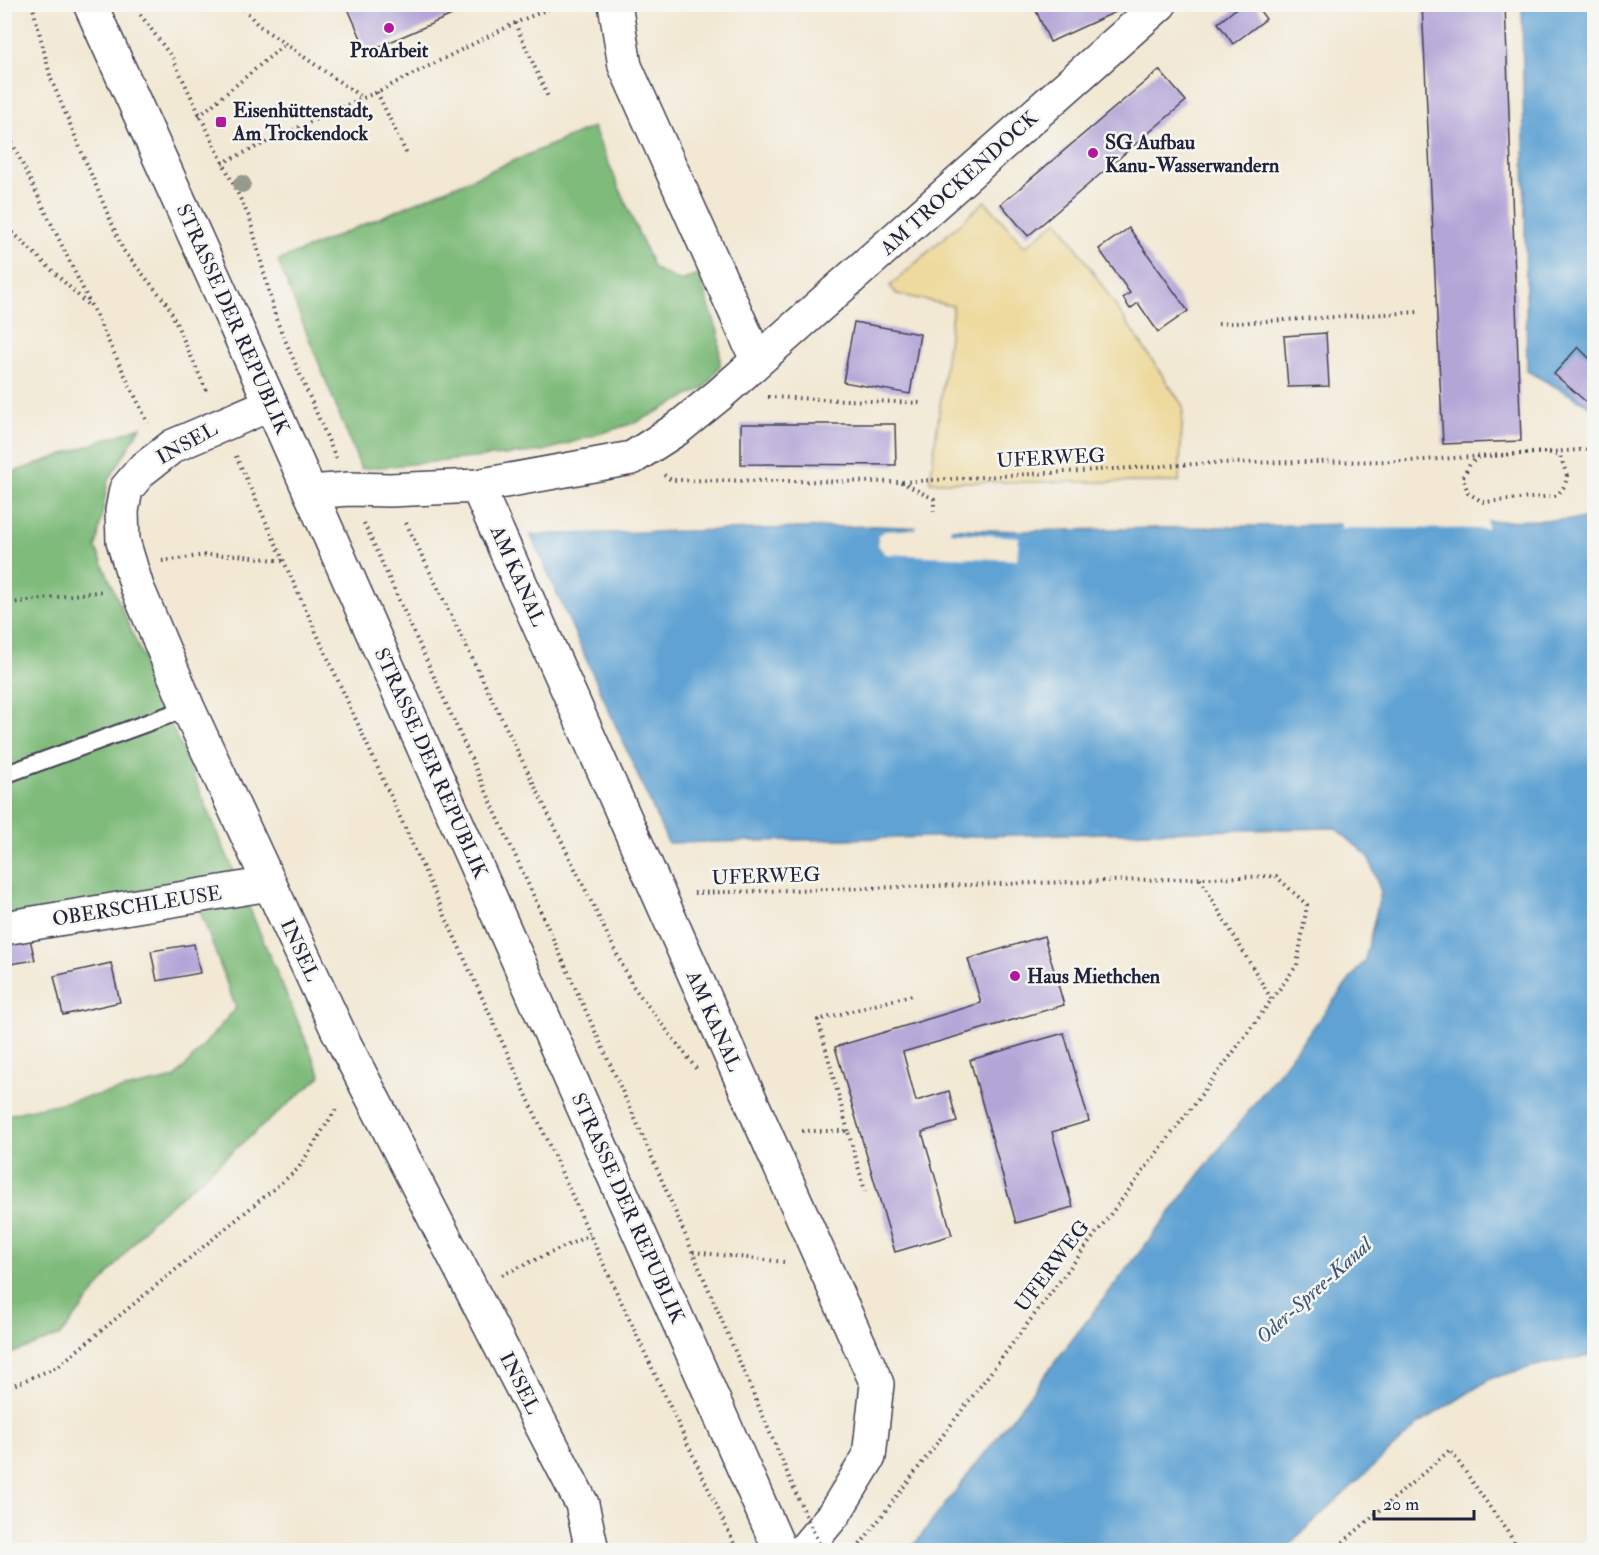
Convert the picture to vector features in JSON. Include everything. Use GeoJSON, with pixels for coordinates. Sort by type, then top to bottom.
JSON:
{"type":"FeatureCollection","features":[{"type":"Feature","properties":{"kind":"street","name":"STRASSE DER REPUBLIK"},"geometry":{"type":"LineString","coordinates":[[90,4],[271,404],[774,1537]]}},
{"type":"Feature","properties":{"kind":"street"},"geometry":{"type":"LineString","coordinates":[[615,4],[625,66],[757,360]]}},
{"type":"Feature","properties":{"kind":"street","name":"AM TROCKENDOCK"},"geometry":{"type":"LineString","coordinates":[[310,492],[477,486],[632,458],[677,429],[719,395],[1160,4]]}},
{"type":"Feature","properties":{"kind":"street","name":"INSEL"},"geometry":{"type":"LineString","coordinates":[[271,404],[173,446],[142,470],[126,489],[122,511],[123,541],[134,578],[188,708],[269,884],[358,1072],[582,1504],[592,1551]]}},
{"type":"Feature","properties":{"kind":"street","name":"AM KANAL"},"geometry":{"type":"LineString","coordinates":[[477,486],[877,1384],[868,1457],[834,1514],[804,1551]]}},
{"type":"Feature","properties":{"kind":"street","name":"OBERSCHLEUSE"},"geometry":{"type":"LineString","coordinates":[[4,928],[269,884]]}},
{"type":"Feature","properties":{"kind":"lane"},"geometry":{"type":"LineString","coordinates":[[4,775],[188,708]]}},
{"type":"Feature","properties":{"kind":"path"},"geometry":{"type":"LineString","coordinates":[[32,4],[51,79],[123,250],[168,305],[590,1235],[737,1551]]}},
{"type":"Feature","properties":{"kind":"path"},"geometry":{"type":"LineString","coordinates":[[135,4],[173,59],[250,219],[276,319],[349,489],[640,1130],[822,1551]]}},
{"type":"Feature","properties":{"kind":"path"},"geometry":{"type":"LineString","coordinates":[[240,4],[258,25],[284,45],[363,98]]}},
{"type":"Feature","properties":{"kind":"path"},"geometry":{"type":"LineString","coordinates":[[222,163],[377,92],[515,23],[560,4]]}},
{"type":"Feature","properties":{"kind":"path"},"geometry":{"type":"LineString","coordinates":[[515,23],[548,97]]}},
{"type":"Feature","properties":{"kind":"path"},"geometry":{"type":"LineString","coordinates":[[199,116],[284,45]]}},
{"type":"Feature","properties":{"kind":"path"},"geometry":{"type":"LineString","coordinates":[[377,92],[408,157]]}},
{"type":"Feature","properties":{"kind":"path"},"geometry":{"type":"LineString","coordinates":[[4,126],[163,454]]}},
{"type":"Feature","properties":{"kind":"path"},"geometry":{"type":"LineString","coordinates":[[4,224],[92,308]]}},
{"type":"Feature","properties":{"kind":"path"},"geometry":{"type":"LineString","coordinates":[[1218,324],[1418,312]]}},
{"type":"Feature","properties":{"kind":"path"},"geometry":{"type":"LineString","coordinates":[[719,395],[922,403]]}},
{"type":"Feature","properties":{"kind":"path","name":"UFERWEG"},"geometry":{"type":"LineString","coordinates":[[632,458],[655,468],[671,480],[901,482],[1212,463],[1408,461],[1547,452],[1560,456],[1567,475],[1566,483],[1555,496],[1483,502],[1468,493],[1463,477],[1470,464],[1479,457],[1594,449]]}},
{"type":"Feature","properties":{"kind":"path"},"geometry":{"type":"LineString","coordinates":[[901,482],[934,499],[934,515]]}},
{"type":"Feature","properties":{"kind":"path"},"geometry":{"type":"LineString","coordinates":[[390,490],[632,985],[701,1075]]}},
{"type":"Feature","properties":{"kind":"path"},"geometry":{"type":"LineString","coordinates":[[4,604],[134,578],[154,562],[207,555],[237,555],[284,561]]}},
{"type":"Feature","properties":{"kind":"path","name":"UFERWEG"},"geometry":{"type":"LineString","coordinates":[[657,894],[1276,876],[1307,905],[1297,965],[856,1551]]}},
{"type":"Feature","properties":{"kind":"path"},"geometry":{"type":"LineString","coordinates":[[1200,878],[1272,1000]]}},
{"type":"Feature","properties":{"kind":"path"},"geometry":{"type":"LineString","coordinates":[[865,1191],[818,1020],[912,995]]}},
{"type":"Feature","properties":{"kind":"path"},"geometry":{"type":"LineString","coordinates":[[4,1389],[57,1367],[298,1169],[358,1072]]}},
{"type":"Feature","properties":{"kind":"path"},"geometry":{"type":"LineString","coordinates":[[755,1113],[801,1131],[848,1131]]}},
{"type":"Feature","properties":{"kind":"path"},"geometry":{"type":"LineString","coordinates":[[471,1289],[590,1235]]}},
{"type":"Feature","properties":{"kind":"path"},"geometry":{"type":"LineString","coordinates":[[693,1252],[825,1267]]}},
{"type":"Feature","properties":{"kind":"path"},"geometry":{"type":"LineString","coordinates":[[1334,1551],[1450,1450],[1520,1551]]}},
{"type":"Feature","properties":{"kind":"green space"},"geometry":{"type":"Polygon","coordinates":[[[593,127],[654,269],[680,281],[699,275],[719,335],[720,366],[704,388],[637,422],[544,451],[361,469],[278,261],[593,127]]]}},
{"type":"Feature","properties":{"kind":"green space"},"geometry":{"type":"Polygon","coordinates":[[[141,427],[108,481],[96,548],[321,1076],[149,1223],[61,1335],[5,1356],[5,1115],[175,1078],[236,1008],[191,887],[5,916],[5,475],[141,427]]]}},
{"type":"Feature","properties":{"kind":"sand"},"geometry":{"type":"Polygon","coordinates":[[[985,201],[1025,247],[1058,220],[1183,406],[1179,482],[930,482],[953,306],[897,294],[890,286],[985,201]]]}},
{"type":"Feature","properties":{"kind":"water"},"geometry":{"type":"Polygon","coordinates":[[[1522,5],[1594,5],[1594,408],[1527,371],[1522,5]]]}},
{"type":"Feature","properties":{"kind":"water","name":"Oder-Spree-Kanal"},"geometry":{"type":"Polygon","coordinates":[[[1594,519],[1594,1355],[1539,1365],[1492,1378],[1420,1423],[1283,1550],[910,1550],[1365,960],[1381,892],[1368,856],[1335,828],[668,843],[531,535],[874,526],[1018,531],[1594,519]]]}},
{"type":"Feature","properties":{"kind":"pier"},"geometry":{"type":"Polygon","coordinates":[[[1487,518],[1487,529],[1341,528],[1341,521],[1487,518]]]}},
{"type":"Feature","properties":{"kind":"pier"},"geometry":{"type":"Polygon","coordinates":[[[917,525],[950,526],[950,532],[1019,537],[1017,560],[885,554],[878,545],[878,535],[885,531],[916,529],[917,525]]]}},
{"type":"Feature","properties":{"kind":"building","name":"ProArbeit"},"geometry":{"type":"Polygon","coordinates":[[[346,4],[477,4],[367,52],[346,4]]]}},
{"type":"Feature","properties":{"kind":"building"},"geometry":{"type":"Polygon","coordinates":[[[1033,4],[1133,4],[1050,42],[1033,4]]]}},
{"type":"Feature","properties":{"kind":"building"},"geometry":{"type":"Polygon","coordinates":[[[1242,4],[1255,4],[1266,19],[1233,44],[1218,23],[1242,4]]]}},
{"type":"Feature","properties":{"kind":"building"},"geometry":{"type":"Polygon","coordinates":[[[1422,4],[1505,4],[1521,441],[1443,444],[1422,4]]]}},
{"type":"Feature","properties":{"kind":"building","name":"SG Aufbau Kanu-Wasserwandern"},"geometry":{"type":"Polygon","coordinates":[[[1159,70],[1186,101],[1028,236],[1001,204],[1159,70]]]}},
{"type":"Feature","properties":{"kind":"building"},"geometry":{"type":"Polygon","coordinates":[[[1129,228],[1188,311],[1158,332],[1138,303],[1130,309],[1123,298],[1130,293],[1099,249],[1129,228]]]}},
{"type":"Feature","properties":{"kind":"building"},"geometry":{"type":"Polygon","coordinates":[[[854,322],[920,334],[910,394],[843,382],[854,322]]]}},
{"type":"Feature","properties":{"kind":"building"},"geometry":{"type":"Polygon","coordinates":[[[1326,333],[1329,386],[1288,387],[1284,336],[1326,333]]]}},
{"type":"Feature","properties":{"kind":"building"},"geometry":{"type":"Polygon","coordinates":[[[1578,347],[1594,363],[1594,402],[1591,406],[1554,374],[1578,347]]]}},
{"type":"Feature","properties":{"kind":"building"},"geometry":{"type":"Polygon","coordinates":[[[741,424],[895,424],[896,465],[741,464],[741,424]]]}},
{"type":"Feature","properties":{"kind":"building"},"geometry":{"type":"Polygon","coordinates":[[[29,935],[35,960],[4,965],[4,940],[29,935]]]}},
{"type":"Feature","properties":{"kind":"building"},"geometry":{"type":"Polygon","coordinates":[[[1044,936],[1064,1005],[903,1052],[916,1101],[949,1091],[957,1122],[922,1132],[952,1235],[895,1252],[835,1047],[981,1003],[968,959],[1044,936]]]}},
{"type":"Feature","properties":{"kind":"building"},"geometry":{"type":"Polygon","coordinates":[[[194,944],[200,973],[157,981],[151,951],[194,944]]]}},
{"type":"Feature","properties":{"kind":"building"},"geometry":{"type":"Polygon","coordinates":[[[111,963],[120,1002],[63,1015],[54,976],[111,963]]]}},
{"type":"Feature","properties":{"kind":"building"},"geometry":{"type":"Polygon","coordinates":[[[1064,1033],[1089,1121],[1052,1132],[1073,1207],[1016,1223],[970,1060],[1064,1033]]]}},
{"type":"Feature","properties":{"kind":"place","name":"ProArbeit"},"geometry":{"type":"Point","coordinates":[389,28]}},
{"type":"Feature","properties":{"kind":"place","name":"Eisenhüttenstadt, Am Trockendock"},"geometry":{"type":"Point","coordinates":[221,122]}},
{"type":"Feature","properties":{"kind":"place","name":"SG Aufbau Kanu-Wasserwandern"},"geometry":{"type":"Point","coordinates":[1093,153]}},
{"type":"Feature","properties":{"kind":"place","name":"Haus Miethchen"},"geometry":{"type":"Point","coordinates":[1015,976]}}]}
